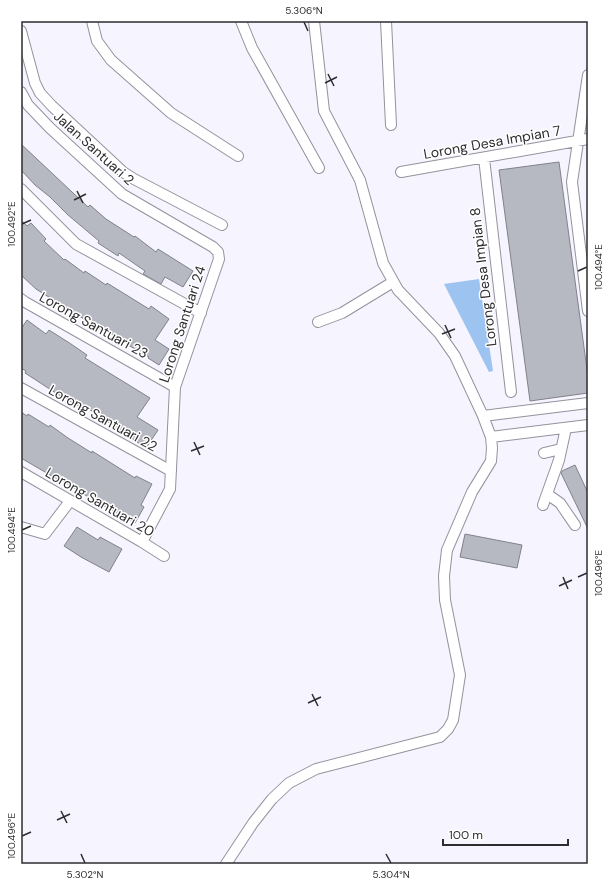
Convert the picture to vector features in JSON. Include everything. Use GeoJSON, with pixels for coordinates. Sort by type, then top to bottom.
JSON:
{"type":"FeatureCollection","features":[{"type":"Feature","properties":{"kind":"street"},"geometry":{"type":"LineString","coordinates":[[92,21],[97,41],[111,60],[171,113],[238,156]]}},
{"type":"Feature","properties":{"kind":"street"},"geometry":{"type":"LineString","coordinates":[[241,21],[252,48],[319,168]]}},
{"type":"Feature","properties":{"kind":"street"},"geometry":{"type":"LineString","coordinates":[[226,864],[253,823],[272,799],[289,783],[316,769],[440,738],[448,729],[453,720],[460,675],[445,600],[444,576],[447,550],[472,492],[491,461],[491,438],[483,416],[455,356],[439,333],[398,290],[383,263],[360,180],[324,111],[314,21]]}},
{"type":"Feature","properties":{"kind":"street"},"geometry":{"type":"LineString","coordinates":[[386,21],[391,125]]}},
{"type":"Feature","properties":{"kind":"street"},"geometry":{"type":"LineString","coordinates":[[21,31],[35,83],[40,93],[52,106],[122,172],[222,225]]}},
{"type":"Feature","properties":{"kind":"street"},"geometry":{"type":"LineString","coordinates":[[588,75],[583,140],[572,182],[588,311]]}},
{"type":"Feature","properties":{"kind":"street","name":"Jalan Santuari 2"},"geometry":{"type":"LineString","coordinates":[[21,92],[28,105],[122,194],[213,247],[218,252]]}},
{"type":"Feature","properties":{"kind":"street","name":"Lorong Desa Impian 7"},"geometry":{"type":"LineString","coordinates":[[401,172],[583,140]]}},
{"type":"Feature","properties":{"kind":"street","name":"Lorong Desa Impian 8"},"geometry":{"type":"LineString","coordinates":[[484,158],[511,392]]}},
{"type":"Feature","properties":{"kind":"street"},"geometry":{"type":"LineString","coordinates":[[21,189],[76,244],[201,313]]}},
{"type":"Feature","properties":{"kind":"street","name":"Lorong Santuari 24"},"geometry":{"type":"LineString","coordinates":[[142,542],[170,488],[175,387],[219,259],[218,252]]}},
{"type":"Feature","properties":{"kind":"street"},"geometry":{"type":"LineString","coordinates":[[318,322],[342,313],[393,282]]}},
{"type":"Feature","properties":{"kind":"street","name":"Lorong Santuari 23"},"geometry":{"type":"LineString","coordinates":[[21,298],[25,302],[175,387]]}},
{"type":"Feature","properties":{"kind":"street","name":"Lorong Santuari 22"},"geometry":{"type":"LineString","coordinates":[[21,388],[171,471]]}},
{"type":"Feature","properties":{"kind":"street"},"geometry":{"type":"LineString","coordinates":[[483,416],[588,403]]}},
{"type":"Feature","properties":{"kind":"street"},"geometry":{"type":"LineString","coordinates":[[491,438],[588,425]]}},
{"type":"Feature","properties":{"kind":"street"},"geometry":{"type":"LineString","coordinates":[[543,505],[561,449],[566,428]]}},
{"type":"Feature","properties":{"kind":"street"},"geometry":{"type":"LineString","coordinates":[[544,453],[561,449]]}},
{"type":"Feature","properties":{"kind":"street","name":"Lorong Santuari 20"},"geometry":{"type":"LineString","coordinates":[[21,472],[164,556]]}},
{"type":"Feature","properties":{"kind":"street"},"geometry":{"type":"LineString","coordinates":[[547,494],[560,503],[575,525]]}},
{"type":"Feature","properties":{"kind":"street"},"geometry":{"type":"LineString","coordinates":[[21,527],[45,534],[70,501]]}},
{"type":"Feature","properties":{"kind":"water"},"geometry":{"type":"Polygon","coordinates":[[[479,279],[493,371],[489,372],[444,284],[479,279]]]}},
{"type":"Feature","properties":{"kind":"building"},"geometry":{"type":"Polygon","coordinates":[[[21,144],[88,207],[90,205],[106,219],[134,237],[135,236],[156,252],[158,249],[193,271],[183,287],[165,277],[161,284],[143,274],[145,271],[119,253],[118,256],[98,243],[99,241],[35,185],[21,170],[21,144]]]}},
{"type":"Feature","properties":{"kind":"building"},"geometry":{"type":"Polygon","coordinates":[[[559,162],[588,377],[588,393],[530,401],[499,170],[559,162]]]}},
{"type":"Feature","properties":{"kind":"building"},"geometry":{"type":"Polygon","coordinates":[[[21,220],[27,226],[31,223],[46,239],[44,241],[64,260],[65,259],[84,273],[85,271],[106,285],[107,283],[149,309],[151,306],[169,319],[155,340],[169,349],[159,365],[148,358],[149,357],[104,329],[103,331],[36,289],[21,275],[21,220]]]}},
{"type":"Feature","properties":{"kind":"building"},"geometry":{"type":"Polygon","coordinates":[[[27,320],[46,334],[49,330],[87,355],[85,358],[150,398],[137,417],[158,430],[146,448],[86,407],[85,410],[25,373],[26,371],[21,368],[21,329],[27,320]]]}},
{"type":"Feature","properties":{"kind":"building"},"geometry":{"type":"Polygon","coordinates":[[[21,412],[27,416],[28,414],[49,427],[50,425],[92,453],[92,451],[135,478],[136,476],[152,484],[141,505],[144,507],[135,523],[21,458],[21,412]]]}},
{"type":"Feature","properties":{"kind":"building"},"geometry":{"type":"Polygon","coordinates":[[[575,465],[588,493],[588,529],[561,473],[562,471],[575,465]]]}},
{"type":"Feature","properties":{"kind":"building"},"geometry":{"type":"Polygon","coordinates":[[[77,527],[98,540],[100,537],[122,549],[109,572],[64,546],[77,527]]]}},
{"type":"Feature","properties":{"kind":"building"},"geometry":{"type":"Polygon","coordinates":[[[465,534],[522,545],[517,568],[460,557],[465,534]]]}}]}
